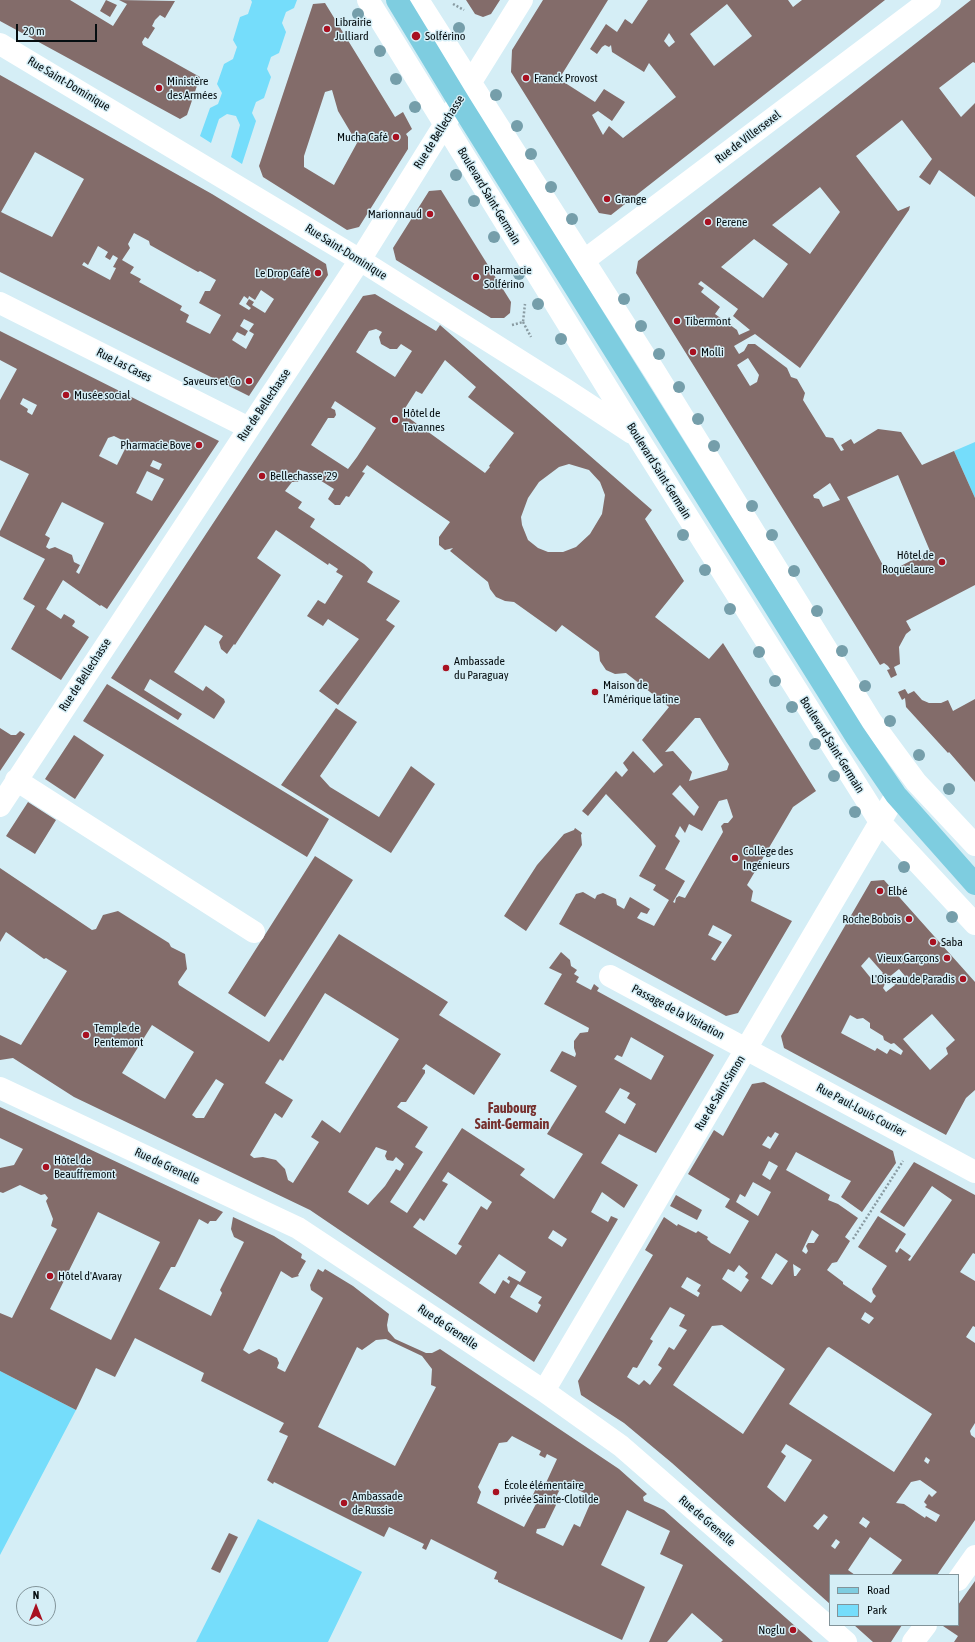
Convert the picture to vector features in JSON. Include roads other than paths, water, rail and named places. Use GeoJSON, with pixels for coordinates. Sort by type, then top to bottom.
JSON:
{"type":"FeatureCollection","features":[{"type":"Feature","properties":{"kind":"main road","name":"Boulevard Saint-Germain"},"geometry":{"type":"LineString","coordinates":[[397,0],[464,92],[566,274],[855,734],[896,795],[975,884]]}},
{"type":"Feature","properties":{"kind":"street","name":"Boulevard Saint-Germain"},"geometry":{"type":"LineString","coordinates":[[368,0],[637,436],[880,822],[975,924]]}},
{"type":"Feature","properties":{"kind":"street","name":"Boulevard Saint-Germain"},"geometry":{"type":"LineString","coordinates":[[418,0],[464,92],[585,261],[871,720],[916,782],[975,845]]}},
{"type":"Feature","properties":{"kind":"street","name":"Rue de Bellechasse"},"geometry":{"type":"LineString","coordinates":[[0,806],[360,260],[522,0]]}},
{"type":"Feature","properties":{"kind":"street","name":"Rue de Villersexel"},"geometry":{"type":"LineString","coordinates":[[566,274],[930,0]]}},
{"type":"Feature","properties":{"kind":"street","name":"Rue Saint-Dominique"},"geometry":{"type":"LineString","coordinates":[[0,44],[360,260],[687,468]]}},
{"type":"Feature","properties":{"kind":"street","name":"Rue Las Cases"},"geometry":{"type":"LineString","coordinates":[[0,303],[249,428]]}},
{"type":"Feature","properties":{"kind":"street"},"geometry":{"type":"LineString","coordinates":[[16,780],[254,932]]}},
{"type":"Feature","properties":{"kind":"street","name":"Rue de Saint-Simon"},"geometry":{"type":"LineString","coordinates":[[544,1391],[896,795]]}},
{"type":"Feature","properties":{"kind":"street","name":"Passage de la Visitation"},"geometry":{"type":"LineString","coordinates":[[610,976],[746,1049]]}},
{"type":"Feature","properties":{"kind":"street","name":"Rue Paul-Louis Courier"},"geometry":{"type":"LineString","coordinates":[[746,1049],[975,1172]]}},
{"type":"Feature","properties":{"kind":"street","name":"Rue de Grenelle"},"geometry":{"type":"LineString","coordinates":[[0,1088],[298,1228],[544,1391],[621,1446],[846,1642]]}},
{"type":"Feature","properties":{"kind":"street"},"geometry":{"type":"LineString","coordinates":[[959,1579],[975,1556]]}},
{"type":"Feature","properties":{"kind":"street"},"geometry":{"type":"LineString","coordinates":[[913,1642],[925,1626]]}},
{"type":"Feature","properties":{"kind":"place","name":"Librairie Julliard"},"geometry":{"type":"Point","coordinates":[327,29]}},
{"type":"Feature","properties":{"kind":"place","name":"Solférino"},"geometry":{"type":"Point","coordinates":[416,36]}},
{"type":"Feature","properties":{"kind":"place","name":"Franck Provost"},"geometry":{"type":"Point","coordinates":[526,78]}},
{"type":"Feature","properties":{"kind":"place","name":"Ministère des Armées"},"geometry":{"type":"Point","coordinates":[159,88]}},
{"type":"Feature","properties":{"kind":"place","name":"Mucha Café"},"geometry":{"type":"Point","coordinates":[396,137]}},
{"type":"Feature","properties":{"kind":"place","name":"Grange"},"geometry":{"type":"Point","coordinates":[607,199]}},
{"type":"Feature","properties":{"kind":"place","name":"Marionnaud"},"geometry":{"type":"Point","coordinates":[430,214]}},
{"type":"Feature","properties":{"kind":"place","name":"Perene"},"geometry":{"type":"Point","coordinates":[708,222]}},
{"type":"Feature","properties":{"kind":"place","name":"Le Drop Café"},"geometry":{"type":"Point","coordinates":[318,273]}},
{"type":"Feature","properties":{"kind":"place","name":"Pharmacie Solférino"},"geometry":{"type":"Point","coordinates":[476,277]}},
{"type":"Feature","properties":{"kind":"place","name":"Tibermont"},"geometry":{"type":"Point","coordinates":[677,321]}},
{"type":"Feature","properties":{"kind":"place","name":"Molli"},"geometry":{"type":"Point","coordinates":[693,352]}},
{"type":"Feature","properties":{"kind":"place","name":"Saveurs et Co"},"geometry":{"type":"Point","coordinates":[249,381]}},
{"type":"Feature","properties":{"kind":"place","name":"Musée social"},"geometry":{"type":"Point","coordinates":[66,395]}},
{"type":"Feature","properties":{"kind":"place","name":"Hôtel de Tavannes"},"geometry":{"type":"Point","coordinates":[395,420]}},
{"type":"Feature","properties":{"kind":"place","name":"Pharmacie Bove"},"geometry":{"type":"Point","coordinates":[199,445]}},
{"type":"Feature","properties":{"kind":"place","name":"Bellechasse '29"},"geometry":{"type":"Point","coordinates":[262,476]}},
{"type":"Feature","properties":{"kind":"place","name":"Hôtel de Roquelaure"},"geometry":{"type":"Point","coordinates":[942,562]}},
{"type":"Feature","properties":{"kind":"place","name":"Ambassade du Paraguay"},"geometry":{"type":"Point","coordinates":[446,668]}},
{"type":"Feature","properties":{"kind":"place","name":"Maison de l’Amérique latine"},"geometry":{"type":"Point","coordinates":[595,692]}},
{"type":"Feature","properties":{"kind":"place","name":"Collège des Ingénieurs"},"geometry":{"type":"Point","coordinates":[735,858]}},
{"type":"Feature","properties":{"kind":"place","name":"Elbé"},"geometry":{"type":"Point","coordinates":[880,891]}},
{"type":"Feature","properties":{"kind":"place","name":"Roche Bobois"},"geometry":{"type":"Point","coordinates":[909,919]}},
{"type":"Feature","properties":{"kind":"place","name":"Saba"},"geometry":{"type":"Point","coordinates":[933,942]}},
{"type":"Feature","properties":{"kind":"place","name":"Vieux Garçons"},"geometry":{"type":"Point","coordinates":[947,958]}},
{"type":"Feature","properties":{"kind":"place","name":"L'Oiseau de Paradis"},"geometry":{"type":"Point","coordinates":[963,979]}},
{"type":"Feature","properties":{"kind":"place","name":"Temple de Pentemont"},"geometry":{"type":"Point","coordinates":[86,1035]}},
{"type":"Feature","properties":{"kind":"place","name":"Hôtel de Beauffremont"},"geometry":{"type":"Point","coordinates":[46,1167]}},
{"type":"Feature","properties":{"kind":"place","name":"Hôtel d'Avaray"},"geometry":{"type":"Point","coordinates":[50,1276]}},
{"type":"Feature","properties":{"kind":"place","name":"École élémentaire privée Sainte-Clotilde"},"geometry":{"type":"Point","coordinates":[496,1492]}},
{"type":"Feature","properties":{"kind":"place","name":"Ambassade de Russie"},"geometry":{"type":"Point","coordinates":[344,1503]}},
{"type":"Feature","properties":{"kind":"place","name":"Noglu"},"geometry":{"type":"Point","coordinates":[793,1630]}},
{"type":"Feature","properties":{"kind":"district","name":"Faubourg Saint-Germain"},"geometry":{"type":"Point","coordinates":[512,1118]}}]}
